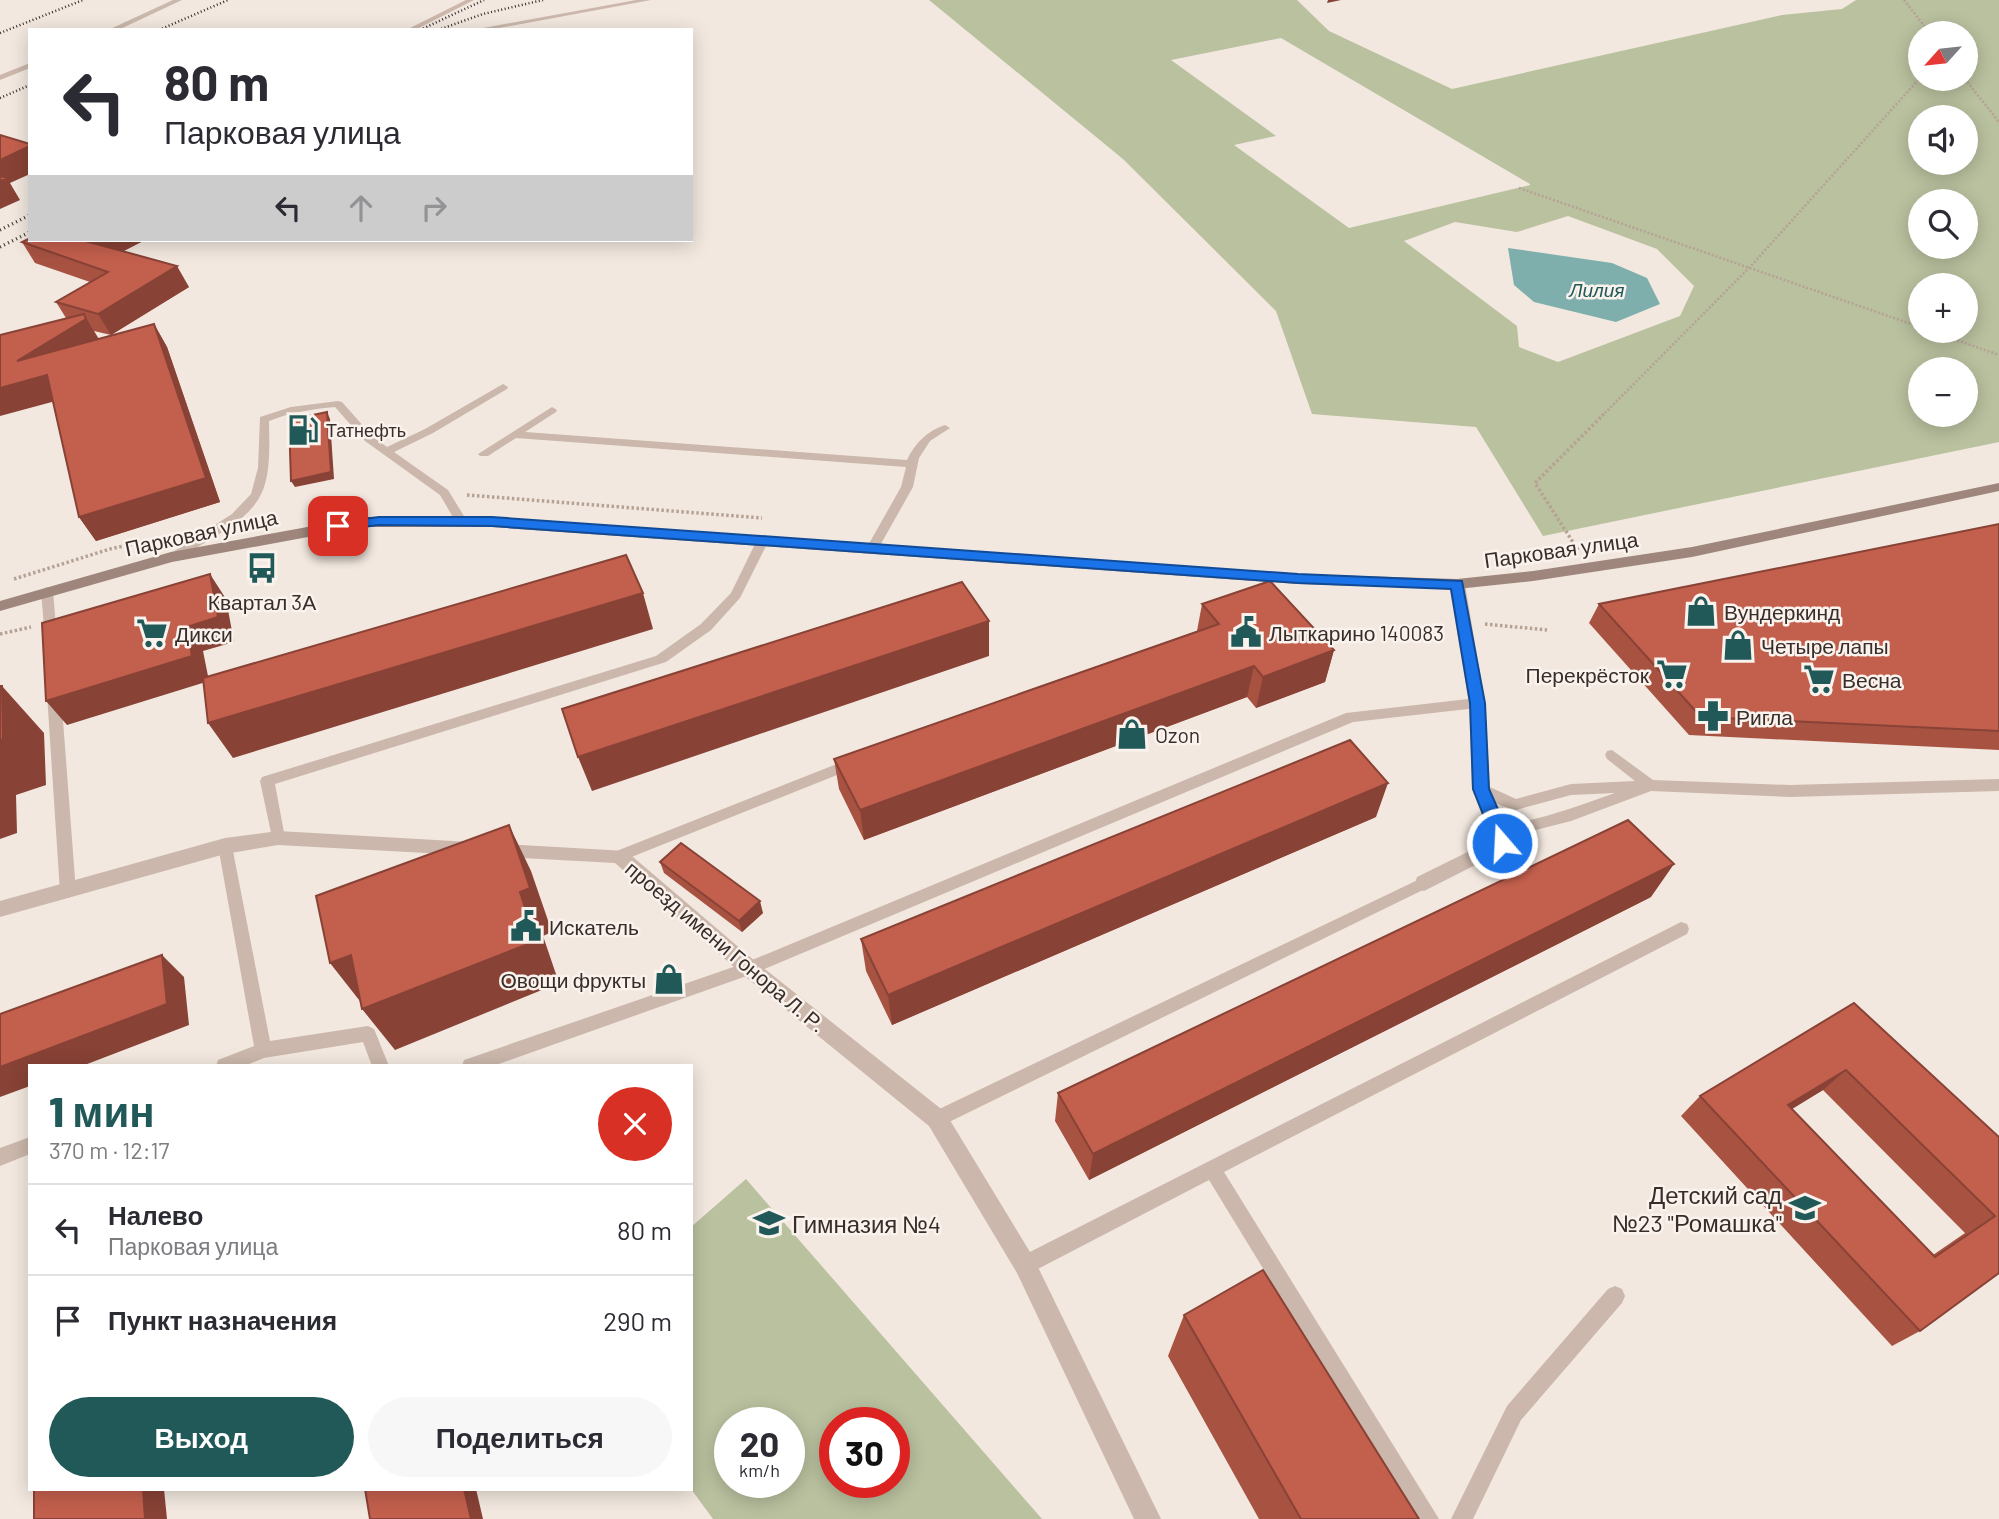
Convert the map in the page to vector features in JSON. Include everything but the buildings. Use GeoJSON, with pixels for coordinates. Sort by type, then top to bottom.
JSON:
{"type":"FeatureCollection","features":[{"type":"Feature","properties":{"kind":"main road","name":"Парковая улица"},"geometry":{"type":"LineString","coordinates":[[0,606],[171,557],[362,522],[461,521],[1298,579],[1457,584],[1533,576],[1692,552],[1999,487]]}},
{"type":"Feature","properties":{"kind":"street"},"geometry":{"type":"LineString","coordinates":[[1424,883],[1502,843],[1481,789],[1478,703],[1457,584]]}},
{"type":"Feature","properties":{"kind":"street","name":"проезд имени Гонора Л. Р."},"geometry":{"type":"LineString","coordinates":[[0,909],[225,846],[278,838],[619,856],[749,968],[937,1119],[1025,1265],[1148,1519]]}},
{"type":"Feature","properties":{"kind":"lane"},"geometry":{"type":"LineString","coordinates":[[116,28],[179,0]]}},
{"type":"Feature","properties":{"kind":"lane"},"geometry":{"type":"LineString","coordinates":[[413,28],[471,0]]}},
{"type":"Feature","properties":{"kind":"lane"},"geometry":{"type":"LineString","coordinates":[[487,28],[648,0]]}},
{"type":"Feature","properties":{"kind":"lane"},"geometry":{"type":"LineString","coordinates":[[0,78],[28,66]]}},
{"type":"Feature","properties":{"kind":"lane"},"geometry":{"type":"LineString","coordinates":[[386,452],[429,431],[503,387]]}},
{"type":"Feature","properties":{"kind":"lane"},"geometry":{"type":"LineString","coordinates":[[171,557],[245,509],[261,486],[265,452],[264,419],[278,413],[338,404],[369,439],[444,493],[461,521]]}},
{"type":"Feature","properties":{"kind":"lane"},"geometry":{"type":"LineString","coordinates":[[484,454],[552,410]]}},
{"type":"Feature","properties":{"kind":"lane"},"geometry":{"type":"LineString","coordinates":[[872,549],[907,487],[911,464],[926,439],[945,428]]}},
{"type":"Feature","properties":{"kind":"lane"},"geometry":{"type":"LineString","coordinates":[[514,435],[911,464]]}},
{"type":"Feature","properties":{"kind":"lane"},"geometry":{"type":"LineString","coordinates":[[278,838],[267,781],[661,659],[706,627],[736,595],[762,542]]}},
{"type":"Feature","properties":{"kind":"lane"},"geometry":{"type":"LineString","coordinates":[[47,591],[68,892]]}},
{"type":"Feature","properties":{"kind":"lane"},"geometry":{"type":"LineString","coordinates":[[476,1064],[749,968],[1352,717],[1478,703]]}},
{"type":"Feature","properties":{"kind":"lane"},"geometry":{"type":"LineString","coordinates":[[1612,755],[1650,785]]}},
{"type":"Feature","properties":{"kind":"lane"},"geometry":{"type":"LineString","coordinates":[[619,856],[861,759]]}},
{"type":"Feature","properties":{"kind":"lane"},"geometry":{"type":"LineString","coordinates":[[1498,827],[1516,829],[1572,815],[1650,785]]}},
{"type":"Feature","properties":{"kind":"lane"},"geometry":{"type":"LineString","coordinates":[[1481,789],[1507,804],[1527,805],[1563,791],[1650,785],[1790,791],[1999,785]]}},
{"type":"Feature","properties":{"kind":"lane"},"geometry":{"type":"LineString","coordinates":[[225,846],[263,1050]]}},
{"type":"Feature","properties":{"kind":"lane"},"geometry":{"type":"LineString","coordinates":[[937,1119],[1424,883]]}},
{"type":"Feature","properties":{"kind":"lane"},"geometry":{"type":"LineString","coordinates":[[1025,1265],[1681,929]]}},
{"type":"Feature","properties":{"kind":"lane"},"geometry":{"type":"LineString","coordinates":[[229,1064],[263,1050],[368,1034],[380,1064]]}},
{"type":"Feature","properties":{"kind":"lane"},"geometry":{"type":"LineString","coordinates":[[0,1157],[28,1145]]}},
{"type":"Feature","properties":{"kind":"lane"},"geometry":{"type":"LineString","coordinates":[[1212,1169],[1429,1519]]}},
{"type":"Feature","properties":{"kind":"lane"},"geometry":{"type":"LineString","coordinates":[[1462,1519],[1514,1413],[1615,1296]]}},
{"type":"Feature","properties":{"kind":"path"},"geometry":{"type":"LineString","coordinates":[[1904,0],[1921,21]]}},
{"type":"Feature","properties":{"kind":"path"},"geometry":{"type":"LineString","coordinates":[[1581,554],[1535,483],[1750,267],[1908,91]]}},
{"type":"Feature","properties":{"kind":"path"},"geometry":{"type":"LineString","coordinates":[[1974,91],[1999,122]]}},
{"type":"Feature","properties":{"kind":"path"},"geometry":{"type":"LineString","coordinates":[[1519,188],[1908,323]]}},
{"type":"Feature","properties":{"kind":"path"},"geometry":{"type":"LineString","coordinates":[[1965,343],[1999,355]]}},
{"type":"Feature","properties":{"kind":"path"},"geometry":{"type":"LineString","coordinates":[[1464,624],[1547,630]]}},
{"type":"Feature","properties":{"kind":"path"},"geometry":{"type":"LineString","coordinates":[[0,634],[35,626]]}},
{"type":"Feature","properties":{"kind":"green space"},"geometry":{"type":"Polygon","coordinates":[[[929,0],[1297,0],[1329,31],[1452,89],[1782,15],[1842,9],[1856,0],[1999,0],[1999,442],[1543,536],[1476,427],[1312,414],[1276,311],[1123,159],[929,0]],[[1281,38],[1171,60],[1276,136],[1234,145],[1349,228],[1530,185],[1281,38]],[[1568,216],[1517,232],[1455,222],[1404,241],[1517,326],[1519,347],[1558,362],[1680,316],[1694,286],[1657,249],[1568,216]]]}},
{"type":"Feature","properties":{"kind":"green space"},"geometry":{"type":"Polygon","coordinates":[[[746,1179],[1042,1519],[713,1519],[692,1491],[693,1225],[746,1179]]]}},
{"type":"Feature","properties":{"kind":"water","name":"Лилия"},"geometry":{"type":"Polygon","coordinates":[[[1508,248],[1612,263],[1647,278],[1660,304],[1616,322],[1534,302],[1514,285],[1508,248]]]}},
{"type":"Feature","properties":{"kind":"railway"},"geometry":{"type":"LineString","coordinates":[[0,33],[83,0]]}},
{"type":"Feature","properties":{"kind":"railway"},"geometry":{"type":"LineString","coordinates":[[164,28],[228,0]]}},
{"type":"Feature","properties":{"kind":"railway"},"geometry":{"type":"LineString","coordinates":[[424,28],[484,0]]}},
{"type":"Feature","properties":{"kind":"railway"},"geometry":{"type":"LineString","coordinates":[[444,28],[483,14],[543,0]]}},
{"type":"Feature","properties":{"kind":"railway"},"geometry":{"type":"LineString","coordinates":[[0,98],[28,86]]}},
{"type":"Feature","properties":{"kind":"railway"},"geometry":{"type":"LineString","coordinates":[[0,230],[28,216]]}},
{"type":"Feature","properties":{"kind":"railway"},"geometry":{"type":"LineString","coordinates":[[0,247],[28,233]]}},
{"type":"Feature","properties":{"kind":"place","name":"Татнефть"},"geometry":{"type":"Point","coordinates":[303,430]}},
{"type":"Feature","properties":{"kind":"place","name":"Квартал 3А"},"geometry":{"type":"Point","coordinates":[262,568]}},
{"type":"Feature","properties":{"kind":"place","name":"Вундеркинд"},"geometry":{"type":"Point","coordinates":[1701,611]}},
{"type":"Feature","properties":{"kind":"place","name":"Лыткарино 140083"},"geometry":{"type":"Point","coordinates":[1246,632]}},
{"type":"Feature","properties":{"kind":"place","name":"Дикси"},"geometry":{"type":"Point","coordinates":[152,633]}},
{"type":"Feature","properties":{"kind":"place","name":"Четыре лапы"},"geometry":{"type":"Point","coordinates":[1738,645]}},
{"type":"Feature","properties":{"kind":"place","name":"Перекрёсток"},"geometry":{"type":"Point","coordinates":[1672,674]}},
{"type":"Feature","properties":{"kind":"place","name":"Весна"},"geometry":{"type":"Point","coordinates":[1819,679]}},
{"type":"Feature","properties":{"kind":"place","name":"Ригла"},"geometry":{"type":"Point","coordinates":[1713,716]}},
{"type":"Feature","properties":{"kind":"place","name":"Ozon"},"geometry":{"type":"Point","coordinates":[1132,734]}},
{"type":"Feature","properties":{"kind":"place","name":"Искатель"},"geometry":{"type":"Point","coordinates":[526,926]}},
{"type":"Feature","properties":{"kind":"place","name":"Овощи фрукты"},"geometry":{"type":"Point","coordinates":[669,979]}},
{"type":"Feature","properties":{"kind":"place","name":"Детский сад №23 \"Ромашка\""},"geometry":{"type":"Point","coordinates":[1805,1208]}},
{"type":"Feature","properties":{"kind":"place","name":"Гимназия №4"},"geometry":{"type":"Point","coordinates":[769,1223]}},
{"type":"Feature","properties":{"kind":"route"},"geometry":{"type":"LineString","coordinates":[[338,526],[379,521],[492,522],[1298,579],[1457,584],[1478,703],[1481,789],[1502,843]]}}]}
